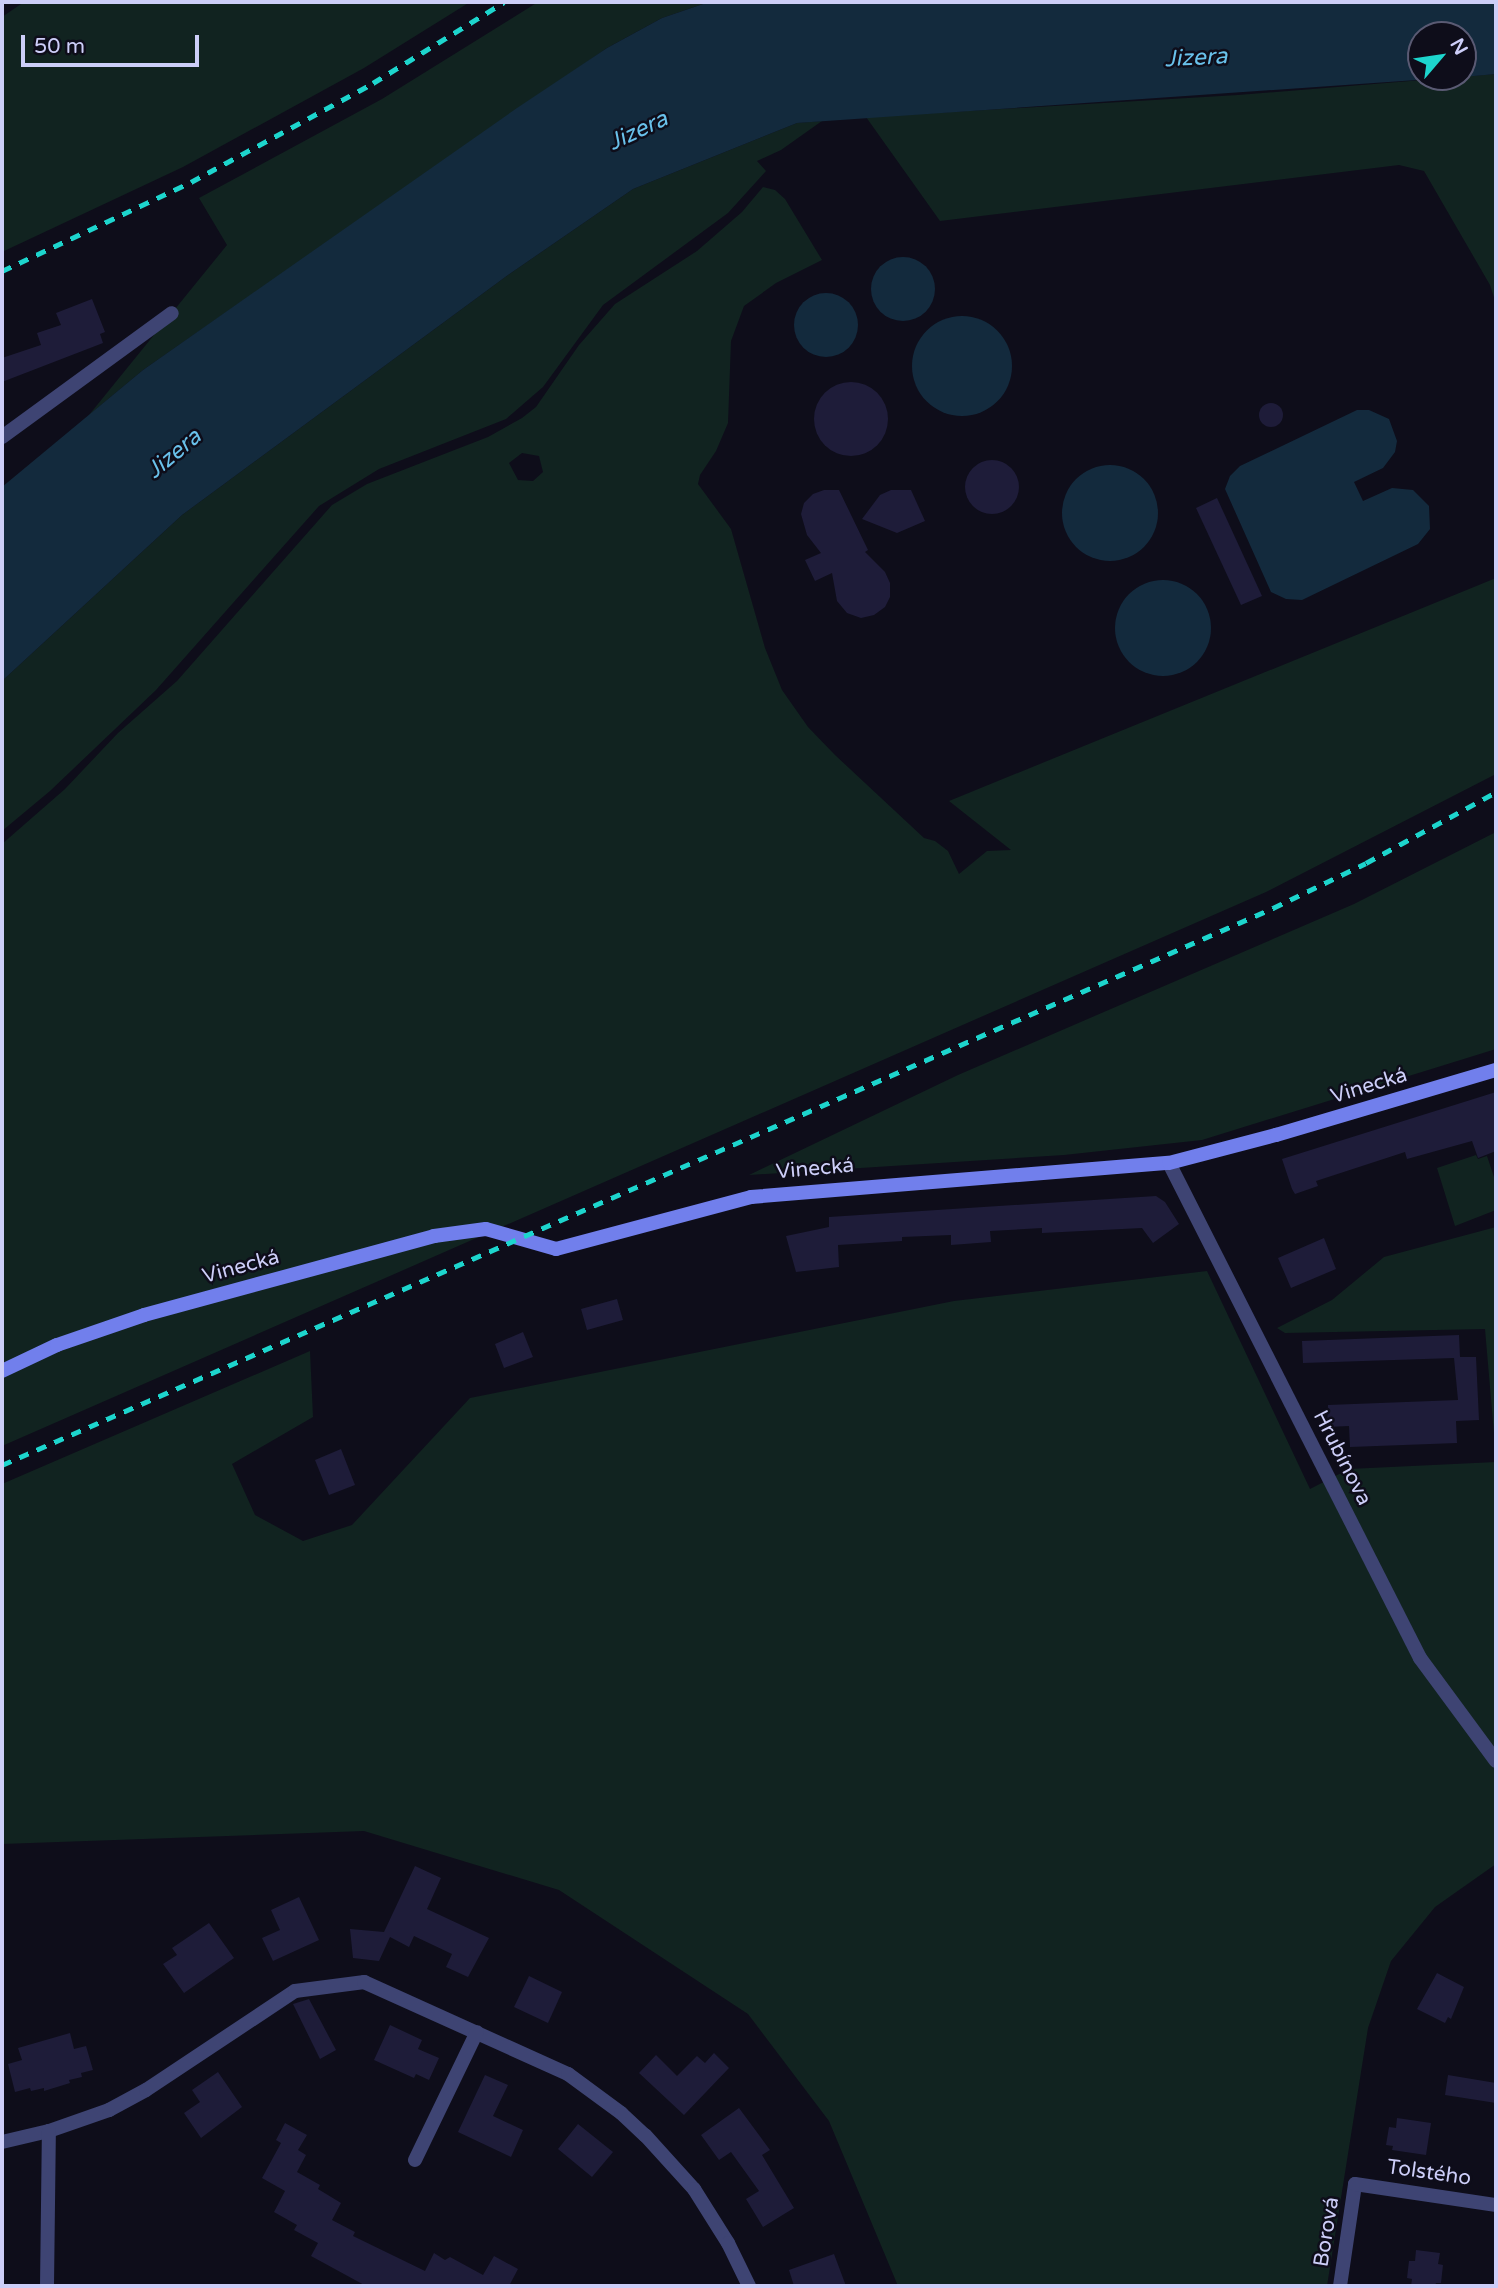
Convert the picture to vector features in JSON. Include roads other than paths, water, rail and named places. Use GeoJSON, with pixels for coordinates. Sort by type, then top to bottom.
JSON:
{"type":"FeatureCollection","features":[{"type":"Feature","properties":{"kind":"street"},"geometry":{"type":"LineString","coordinates":[[2,437],[172,313]]}},
{"type":"Feature","properties":{"kind":"street","name":"Vinecká"},"geometry":{"type":"LineString","coordinates":[[2,1371],[57,1345],[144,1315],[464,1231],[486,1229],[556,1249],[751,1197],[1169,1163],[1276,1135],[1496,1070]]}},
{"type":"Feature","properties":{"kind":"street","name":"Hrubínova"},"geometry":{"type":"LineString","coordinates":[[1169,1163],[1420,1658],[1496,1761]]}},
{"type":"Feature","properties":{"kind":"street"},"geometry":{"type":"LineString","coordinates":[[2,2142],[49,2131],[109,2110],[146,2090],[295,1991],[364,1982],[568,2074],[645,2135],[694,2189],[714,2219],[749,2286]]}},
{"type":"Feature","properties":{"kind":"street"},"geometry":{"type":"LineString","coordinates":[[415,2160],[477,2032]]}},
{"type":"Feature","properties":{"kind":"street"},"geometry":{"type":"LineString","coordinates":[[47,2286],[49,2131]]}},
{"type":"Feature","properties":{"kind":"street","name":"Tolstého"},"geometry":{"type":"LineString","coordinates":[[1356,2184],[1496,2205]]}},
{"type":"Feature","properties":{"kind":"street","name":"Borová"},"geometry":{"type":"LineString","coordinates":[[1340,2286],[1356,2184]]}},
{"type":"Feature","properties":{"kind":"water","name":"Jizera"},"geometry":{"type":"Polygon","coordinates":[[[709,2],[1496,2],[1496,74],[1477,76],[1477,21],[1407,21],[1407,81],[797,123],[633,189],[508,275],[182,515],[2,681],[2,487],[143,370],[517,108],[607,48],[662,18],[709,2]]]}},
{"type":"Feature","properties":{"kind":"water"},"geometry":{"type":"Polygon","coordinates":[[[903,257],[926,266],[935,289],[926,312],[903,321],[880,312],[871,289],[880,266],[903,257]]]}},
{"type":"Feature","properties":{"kind":"water"},"geometry":{"type":"Polygon","coordinates":[[[826,293],[849,302],[858,325],[849,348],[826,357],[803,348],[794,325],[803,302],[826,293]]]}},
{"type":"Feature","properties":{"kind":"water"},"geometry":{"type":"Polygon","coordinates":[[[962,316],[990,324],[1004,338],[1012,366],[1004,394],[990,408],[962,416],[934,408],[920,394],[912,366],[920,338],[934,324],[962,316]]]}},
{"type":"Feature","properties":{"kind":"water"},"geometry":{"type":"Polygon","coordinates":[[[1357,410],[1369,410],[1389,419],[1397,441],[1395,452],[1383,468],[1354,482],[1363,501],[1392,488],[1413,490],[1429,506],[1430,529],[1418,544],[1302,600],[1286,599],[1271,592],[1225,489],[1230,476],[1240,466],[1357,410]]]}},
{"type":"Feature","properties":{"kind":"water"},"geometry":{"type":"Polygon","coordinates":[[[1110,465],[1128,469],[1144,479],[1154,495],[1158,513],[1154,531],[1144,547],[1128,557],[1110,561],[1092,557],[1076,547],[1066,531],[1062,513],[1066,495],[1076,479],[1092,469],[1110,465]]]}},
{"type":"Feature","properties":{"kind":"water"},"geometry":{"type":"Polygon","coordinates":[[[1163,580],[1181,584],[1197,594],[1207,610],[1211,628],[1207,646],[1197,662],[1181,672],[1163,676],[1145,672],[1129,662],[1119,646],[1115,628],[1119,610],[1129,594],[1145,584],[1163,580]]]}},
{"type":"Feature","properties":{"kind":"railway"},"geometry":{"type":"LineString","coordinates":[[2,271],[191,182],[373,83],[504,2]]}},
{"type":"Feature","properties":{"kind":"railway"},"geometry":{"type":"LineString","coordinates":[[2,1465],[1273,908],[1366,863],[1496,792]]}}]}
